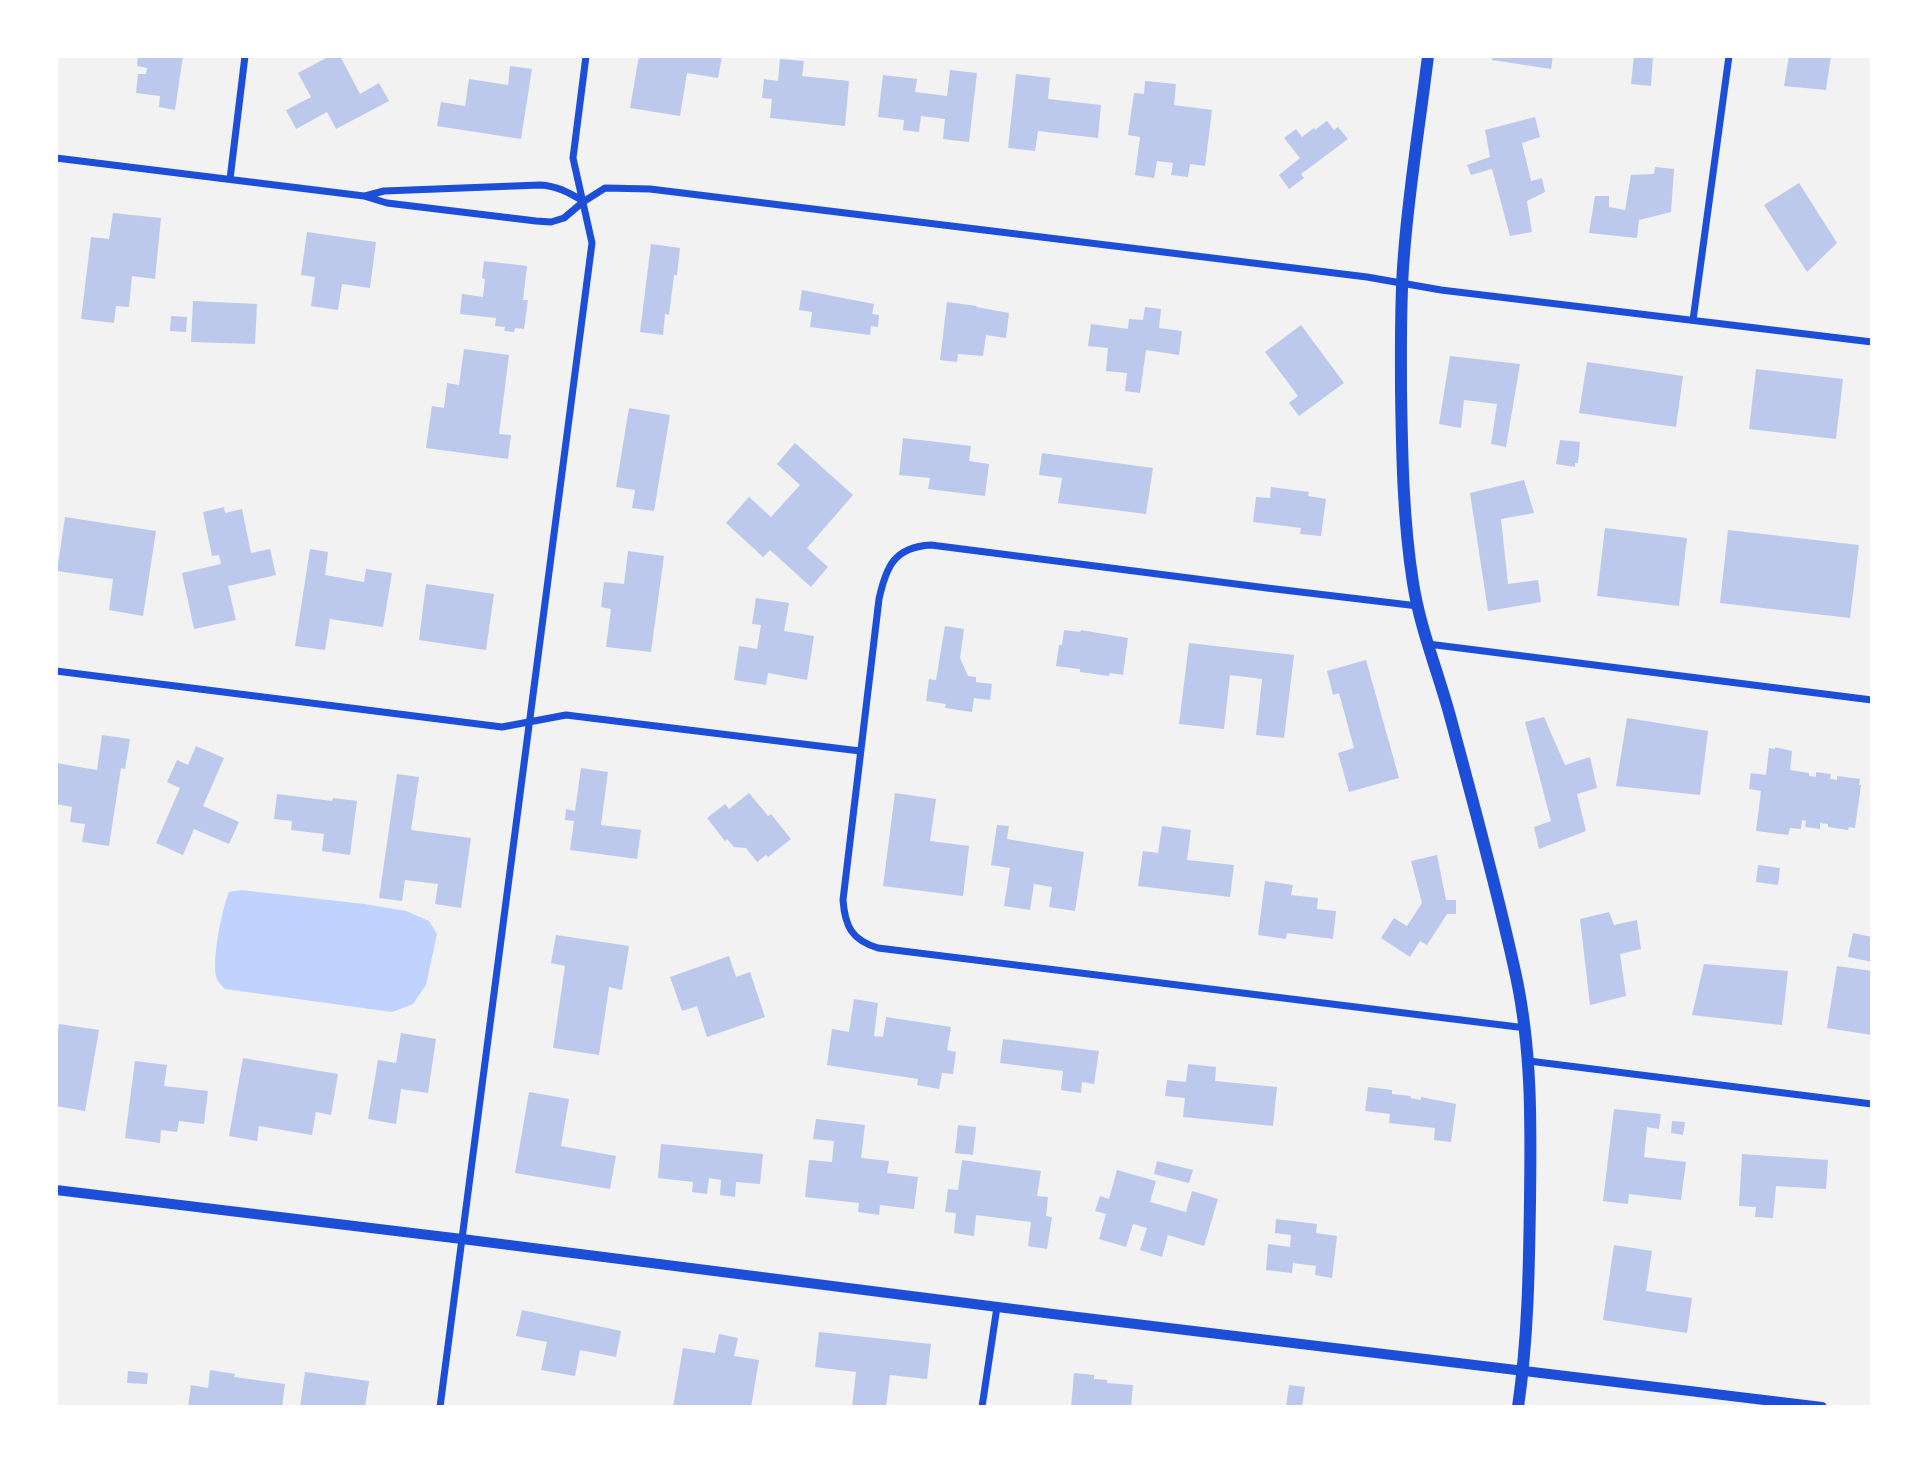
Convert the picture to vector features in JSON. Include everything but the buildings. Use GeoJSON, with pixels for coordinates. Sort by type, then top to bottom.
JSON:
{"type":"FeatureCollection","features":[{"type":"Feature","properties":{"kind":"main road"},"geometry":{"type":"LineString","coordinates":[[1428,56],[1402,284],[1403,464],[1411,568],[1418,606],[1500,909],[1516,973],[1525,1028],[1531,1128],[1529,1263],[1524,1372],[1518,1407]]}},
{"type":"Feature","properties":{"kind":"street"},"geometry":{"type":"LineString","coordinates":[[230,179],[245,56]]}},
{"type":"Feature","properties":{"kind":"street"},"geometry":{"type":"LineString","coordinates":[[440,1407],[592,243],[573,158],[586,56]]}},
{"type":"Feature","properties":{"kind":"street"},"geometry":{"type":"LineString","coordinates":[[1693,320],[1729,56]]}},
{"type":"Feature","properties":{"kind":"street"},"geometry":{"type":"LineString","coordinates":[[56,158],[363,196],[387,203],[551,222],[564,218],[605,188],[650,189],[1872,342]]}},
{"type":"Feature","properties":{"kind":"street"},"geometry":{"type":"LineString","coordinates":[[363,196],[384,191],[540,185],[555,186],[583,202]]}},
{"type":"Feature","properties":{"kind":"street"},"geometry":{"type":"LineString","coordinates":[[1418,606],[930,545],[910,548],[901,553],[888,569],[883,582],[843,900],[846,921],[853,934],[878,948],[1525,1028]]}},
{"type":"Feature","properties":{"kind":"street"},"geometry":{"type":"LineString","coordinates":[[1428,644],[1872,700]]}},
{"type":"Feature","properties":{"kind":"street"},"geometry":{"type":"LineString","coordinates":[[56,671],[502,727],[566,715],[860,751]]}},
{"type":"Feature","properties":{"kind":"street"},"geometry":{"type":"LineString","coordinates":[[1529,1061],[1872,1104]]}},
{"type":"Feature","properties":{"kind":"street"},"geometry":{"type":"LineString","coordinates":[[56,1190],[1822,1407]]}},
{"type":"Feature","properties":{"kind":"street"},"geometry":{"type":"LineString","coordinates":[[982,1407],[997,1307]]}},
{"type":"Feature","properties":{"kind":"water"},"geometry":{"type":"Polygon","coordinates":[[[241,890],[364,904],[406,911],[429,921],[437,934],[426,985],[413,1004],[392,1012],[225,989],[216,976],[218,934],[229,892],[241,890]]]}}]}
